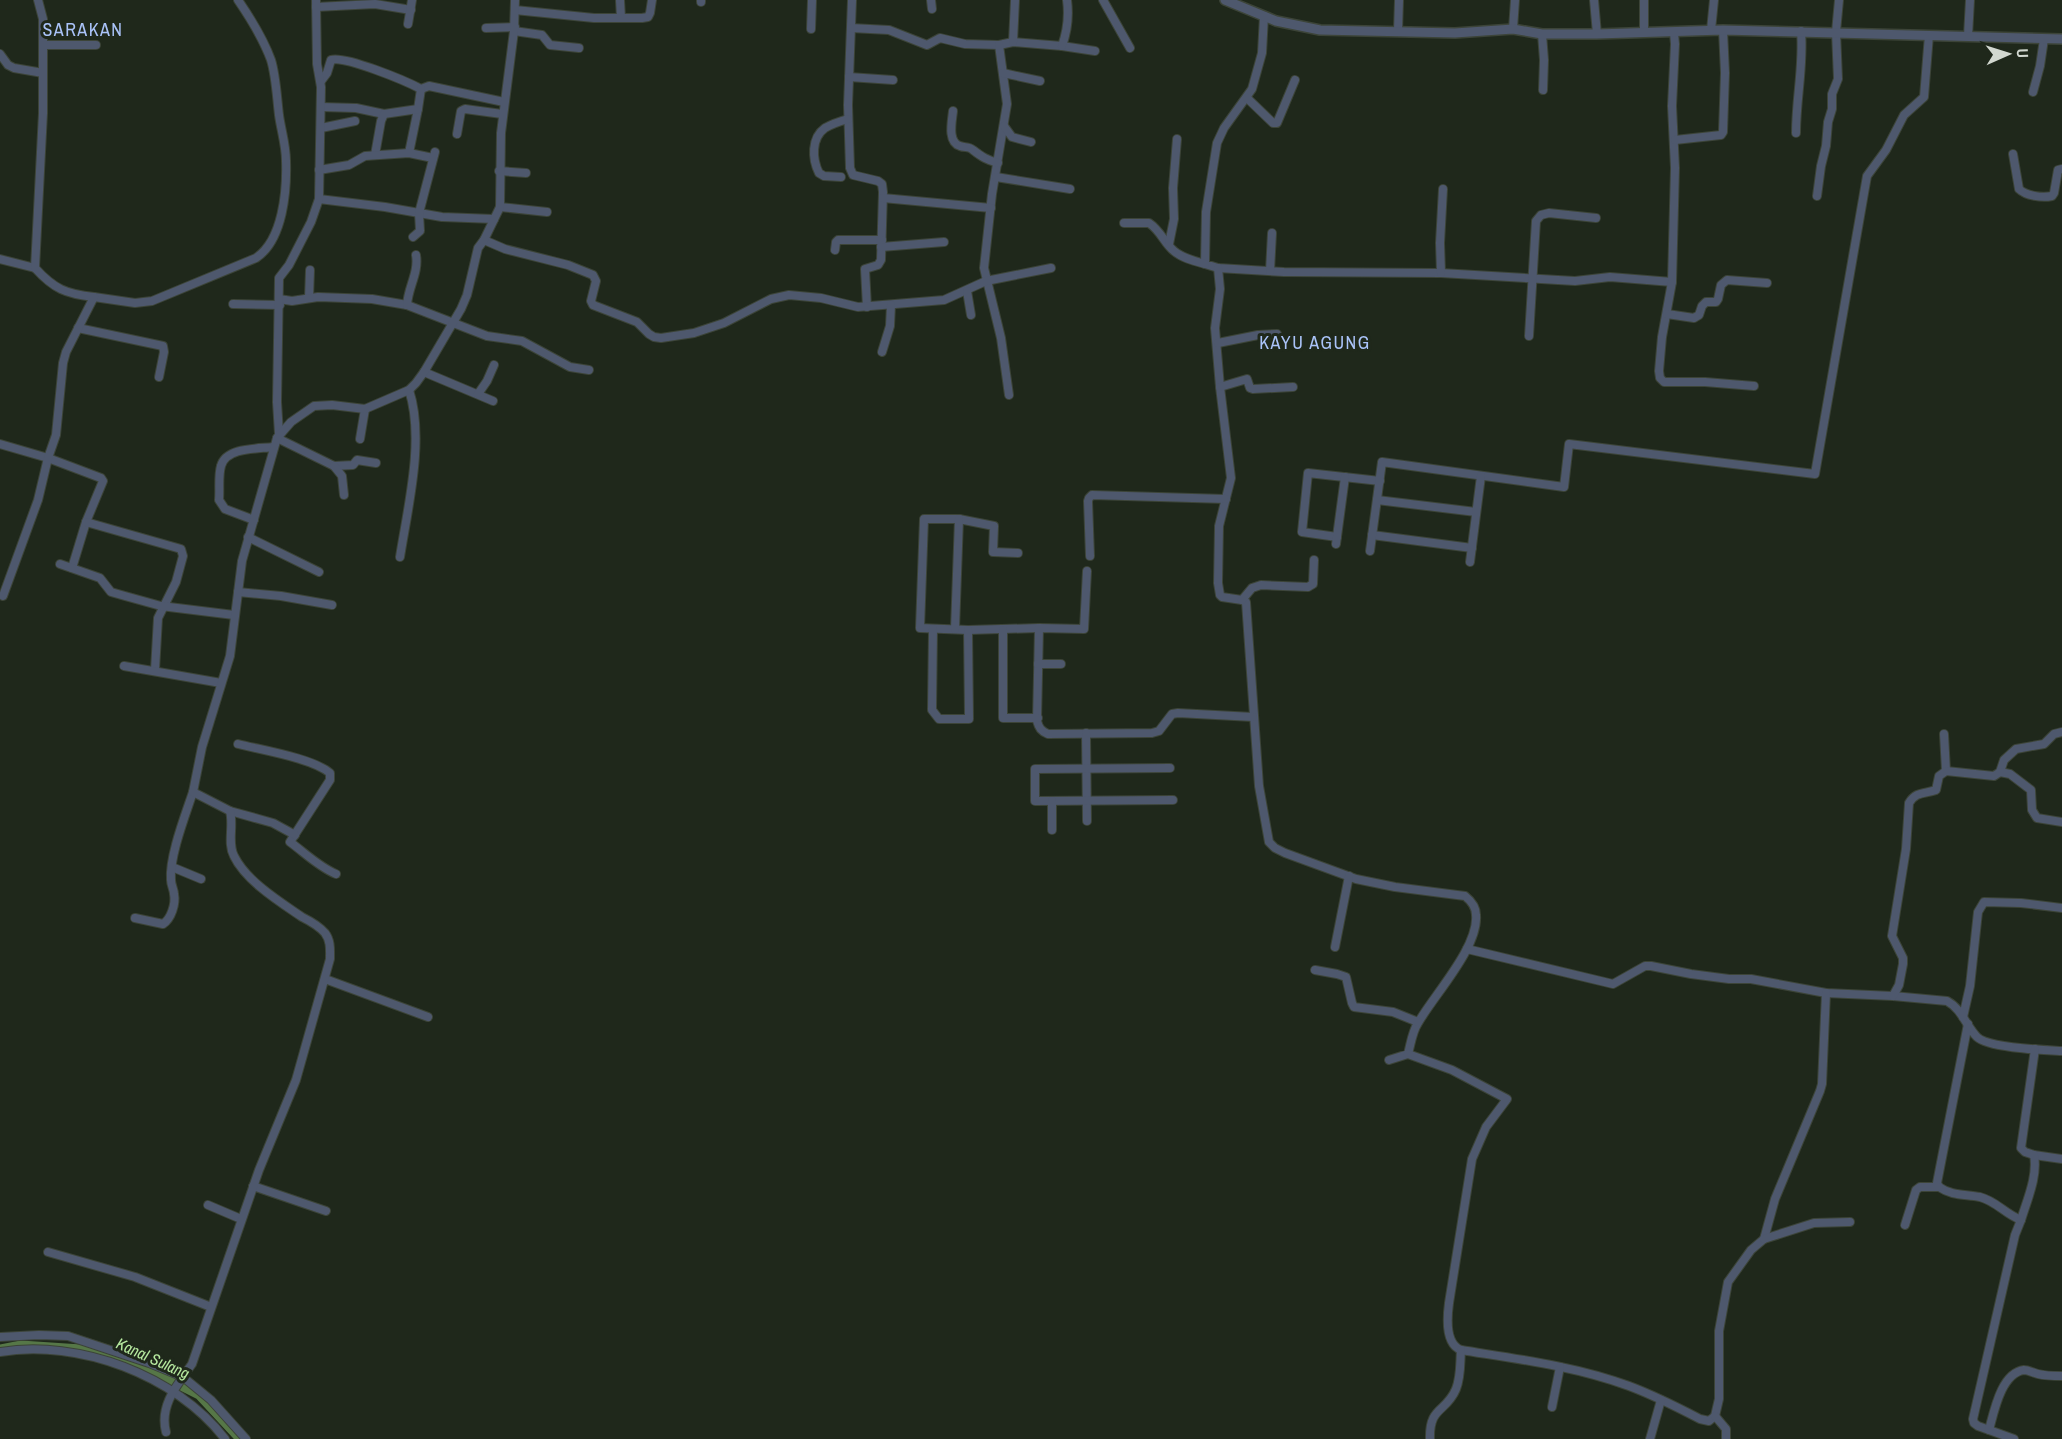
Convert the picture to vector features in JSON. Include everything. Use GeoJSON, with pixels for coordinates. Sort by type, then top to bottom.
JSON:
{"type":"FeatureCollection","features":[{"type":"Feature","properties":{"kind":"street"},"geometry":{"type":"LineString","coordinates":[[35,268],[42,151],[44,20],[38,0]]}},
{"type":"Feature","properties":{"kind":"street"},"geometry":{"type":"LineString","coordinates":[[0,259],[35,268],[54,286],[68,293],[135,303],[163,298],[256,258],[274,238],[284,191],[285,143],[272,64],[265,44],[238,0]]}},
{"type":"Feature","properties":{"kind":"street"},"geometry":{"type":"LineString","coordinates":[[408,24],[412,0]]}},
{"type":"Feature","properties":{"kind":"street"},"geometry":{"type":"LineString","coordinates":[[135,918],[163,924],[168,921],[175,897],[171,881],[179,836],[193,792],[202,747],[230,656],[242,561],[278,436],[291,422],[314,406],[332,405],[365,409],[409,390],[424,372],[454,322],[467,295],[478,248],[500,207],[502,114],[514,29],[515,0]]}},
{"type":"Feature","properties":{"kind":"street"},"geometry":{"type":"LineString","coordinates":[[620,0],[621,18]]}},
{"type":"Feature","properties":{"kind":"street"},"geometry":{"type":"LineString","coordinates":[[515,10],[556,15],[648,17],[651,13],[652,0]]}},
{"type":"Feature","properties":{"kind":"street"},"geometry":{"type":"LineString","coordinates":[[812,0],[812,29]]}},
{"type":"Feature","properties":{"kind":"street"},"geometry":{"type":"LineString","coordinates":[[852,0],[848,119],[851,173],[882,184],[883,198],[880,263],[864,271],[867,307]]}},
{"type":"Feature","properties":{"kind":"street"},"geometry":{"type":"LineString","coordinates":[[931,0],[932,9]]}},
{"type":"Feature","properties":{"kind":"street"},"geometry":{"type":"LineString","coordinates":[[1013,42],[1015,0]]}},
{"type":"Feature","properties":{"kind":"street"},"geometry":{"type":"LineString","coordinates":[[1062,46],[1065,38],[1067,0]]}},
{"type":"Feature","properties":{"kind":"street"},"geometry":{"type":"LineString","coordinates":[[1103,0],[1130,48]]}},
{"type":"Feature","properties":{"kind":"street"},"geometry":{"type":"LineString","coordinates":[[1225,0],[1276,21],[1320,30],[1455,33],[1513,29],[1542,34],[1674,33],[1723,30],[2062,39]]}},
{"type":"Feature","properties":{"kind":"street"},"geometry":{"type":"LineString","coordinates":[[1398,31],[1399,0]]}},
{"type":"Feature","properties":{"kind":"street"},"geometry":{"type":"LineString","coordinates":[[1513,29],[1515,0]]}},
{"type":"Feature","properties":{"kind":"street"},"geometry":{"type":"LineString","coordinates":[[1594,0],[1597,34]]}},
{"type":"Feature","properties":{"kind":"street"},"geometry":{"type":"LineString","coordinates":[[1644,0],[1644,33]]}},
{"type":"Feature","properties":{"kind":"street"},"geometry":{"type":"LineString","coordinates":[[1711,30],[1714,0]]}},
{"type":"Feature","properties":{"kind":"street"},"geometry":{"type":"LineString","coordinates":[[1817,196],[1832,109],[1832,94],[1838,79],[1836,32],[1839,0]]}},
{"type":"Feature","properties":{"kind":"street"},"geometry":{"type":"LineString","coordinates":[[1968,36],[1970,0]]}},
{"type":"Feature","properties":{"kind":"street"},"geometry":{"type":"LineString","coordinates":[[278,436],[279,278],[289,265],[312,222],[319,200],[321,81],[318,64],[316,4],[376,2],[411,10]]}},
{"type":"Feature","properties":{"kind":"street"},"geometry":{"type":"LineString","coordinates":[[1204,264],[1206,212],[1217,143],[1224,128],[1252,89],[1262,53],[1264,16]]}},
{"type":"Feature","properties":{"kind":"street"},"geometry":{"type":"LineString","coordinates":[[486,28],[514,29],[542,35],[550,45],[579,48]]}},
{"type":"Feature","properties":{"kind":"street"},"geometry":{"type":"LineString","coordinates":[[851,28],[889,30],[927,45],[940,38],[965,44],[999,45],[1013,42],[1095,51]]}},
{"type":"Feature","properties":{"kind":"street"},"geometry":{"type":"LineString","coordinates":[[1675,140],[1721,135],[1723,132],[1725,73],[1723,30]]}},
{"type":"Feature","properties":{"kind":"street"},"geometry":{"type":"LineString","coordinates":[[1796,133],[1799,70],[1803,55],[1801,31]]}},
{"type":"Feature","properties":{"kind":"street"},"geometry":{"type":"LineString","coordinates":[[1674,33],[1672,106],[1675,140],[1672,282],[1659,371],[1664,382],[1705,382],[1754,386]]}},
{"type":"Feature","properties":{"kind":"street"},"geometry":{"type":"LineString","coordinates":[[1542,34],[1543,90]]}},
{"type":"Feature","properties":{"kind":"street"},"geometry":{"type":"LineString","coordinates":[[1370,551],[1382,462],[1564,487],[1569,444],[1815,474],[1868,176],[1886,150],[1904,115],[1924,97],[1929,35]]}},
{"type":"Feature","properties":{"kind":"street"},"geometry":{"type":"LineString","coordinates":[[2032,92],[2040,66],[2044,39]]}},
{"type":"Feature","properties":{"kind":"street"},"geometry":{"type":"LineString","coordinates":[[43,45],[96,45]]}},
{"type":"Feature","properties":{"kind":"street"},"geometry":{"type":"LineString","coordinates":[[999,45],[1007,104],[984,261],[986,281],[1001,338],[1009,395]]}},
{"type":"Feature","properties":{"kind":"street"},"geometry":{"type":"LineString","coordinates":[[0,54],[8,66],[43,72]]}},
{"type":"Feature","properties":{"kind":"street"},"geometry":{"type":"LineString","coordinates":[[321,81],[327,73],[331,60],[337,58],[410,83],[421,89],[429,86],[504,102]]}},
{"type":"Feature","properties":{"kind":"street"},"geometry":{"type":"LineString","coordinates":[[1003,74],[1040,81]]}},
{"type":"Feature","properties":{"kind":"street"},"geometry":{"type":"LineString","coordinates":[[849,78],[893,80]]}},
{"type":"Feature","properties":{"kind":"street"},"geometry":{"type":"LineString","coordinates":[[1247,98],[1273,123],[1277,123],[1295,80]]}},
{"type":"Feature","properties":{"kind":"street"},"geometry":{"type":"LineString","coordinates":[[409,153],[421,89]]}},
{"type":"Feature","properties":{"kind":"street"},"geometry":{"type":"LineString","coordinates":[[321,107],[356,108],[384,114],[418,109]]}},
{"type":"Feature","properties":{"kind":"street"},"geometry":{"type":"LineString","coordinates":[[457,134],[461,111],[465,109],[502,114]]}},
{"type":"Feature","properties":{"kind":"street"},"geometry":{"type":"LineString","coordinates":[[953,111],[952,132],[955,143],[971,148],[985,160],[998,164]]}},
{"type":"Feature","properties":{"kind":"street"},"geometry":{"type":"LineString","coordinates":[[375,155],[384,114]]}},
{"type":"Feature","properties":{"kind":"street"},"geometry":{"type":"LineString","coordinates":[[841,177],[824,176],[819,173],[815,162],[814,145],[825,128],[848,119]]}},
{"type":"Feature","properties":{"kind":"street"},"geometry":{"type":"LineString","coordinates":[[321,128],[355,121]]}},
{"type":"Feature","properties":{"kind":"street"},"geometry":{"type":"LineString","coordinates":[[1004,126],[1012,137],[1030,142]]}},
{"type":"Feature","properties":{"kind":"street"},"geometry":{"type":"LineString","coordinates":[[1169,244],[1174,219],[1173,188],[1177,139]]}},
{"type":"Feature","properties":{"kind":"street"},"geometry":{"type":"LineString","coordinates":[[319,170],[349,165],[365,156],[409,153],[434,155],[419,213],[420,231],[413,237]]}},
{"type":"Feature","properties":{"kind":"street"},"geometry":{"type":"LineString","coordinates":[[2013,154],[2019,189],[2029,195],[2052,196],[2058,170],[2062,169]]}},
{"type":"Feature","properties":{"kind":"street"},"geometry":{"type":"LineString","coordinates":[[499,171],[526,173]]}},
{"type":"Feature","properties":{"kind":"street"},"geometry":{"type":"LineString","coordinates":[[996,177],[1070,189]]}},
{"type":"Feature","properties":{"kind":"street"},"geometry":{"type":"LineString","coordinates":[[1441,273],[1443,189]]}},
{"type":"Feature","properties":{"kind":"street"},"geometry":{"type":"LineString","coordinates":[[883,198],[991,208]]}},
{"type":"Feature","properties":{"kind":"street"},"geometry":{"type":"LineString","coordinates":[[319,200],[385,207],[442,217],[494,219]]}},
{"type":"Feature","properties":{"kind":"street"},"geometry":{"type":"LineString","coordinates":[[500,207],[547,212]]}},
{"type":"Feature","properties":{"kind":"street"},"geometry":{"type":"LineString","coordinates":[[1529,336],[1535,226],[1541,215],[1550,213],[1596,218]]}},
{"type":"Feature","properties":{"kind":"street"},"geometry":{"type":"LineString","coordinates":[[1124,223],[1149,223],[1161,233],[1172,250],[1218,268],[1347,273],[1441,273],[1575,281],[1610,277],[1672,282]]}},
{"type":"Feature","properties":{"kind":"street"},"geometry":{"type":"LineString","coordinates":[[1270,271],[1272,233]]}},
{"type":"Feature","properties":{"kind":"street"},"geometry":{"type":"LineString","coordinates":[[484,240],[505,249],[593,275],[596,281],[591,301],[593,305],[637,322],[654,337],[661,338],[694,333],[730,320],[771,298],[789,295],[821,298],[867,307],[944,300],[986,281],[1051,268]]}},
{"type":"Feature","properties":{"kind":"street"},"geometry":{"type":"LineString","coordinates":[[835,250],[838,240],[881,244],[944,242]]}},
{"type":"Feature","properties":{"kind":"street"},"geometry":{"type":"LineString","coordinates":[[407,305],[410,286],[417,268],[416,255]]}},
{"type":"Feature","properties":{"kind":"street"},"geometry":{"type":"LineString","coordinates":[[1218,268],[1220,289],[1215,328],[1231,477],[1219,526],[1220,594],[1222,597],[1246,602],[1259,786],[1270,845],[1284,853],[1348,876],[1395,887],[1465,896],[1471,901],[1477,917],[1467,949],[1418,1022],[1408,1054]]}},
{"type":"Feature","properties":{"kind":"street"},"geometry":{"type":"LineString","coordinates":[[309,298],[310,270]]}},
{"type":"Feature","properties":{"kind":"street"},"geometry":{"type":"LineString","coordinates":[[1667,314],[1694,318],[1699,315],[1706,302],[1716,302],[1720,285],[1727,280],[1767,283]]}},
{"type":"Feature","properties":{"kind":"street"},"geometry":{"type":"LineString","coordinates":[[967,291],[971,315]]}},
{"type":"Feature","properties":{"kind":"street"},"geometry":{"type":"LineString","coordinates":[[3,596],[38,500],[57,429],[63,363],[94,297]]}},
{"type":"Feature","properties":{"kind":"street"},"geometry":{"type":"LineString","coordinates":[[233,304],[280,302],[318,297],[372,299],[407,305],[487,336],[522,341],[570,367],[589,370]]}},
{"type":"Feature","properties":{"kind":"street"},"geometry":{"type":"LineString","coordinates":[[882,352],[892,318],[891,305]]}},
{"type":"Feature","properties":{"kind":"street"},"geometry":{"type":"LineString","coordinates":[[78,328],[163,346],[159,377]]}},
{"type":"Feature","properties":{"kind":"street"},"geometry":{"type":"LineString","coordinates":[[1218,343],[1276,334]]}},
{"type":"Feature","properties":{"kind":"street"},"geometry":{"type":"LineString","coordinates":[[478,394],[494,365]]}},
{"type":"Feature","properties":{"kind":"street"},"geometry":{"type":"LineString","coordinates":[[424,372],[493,401]]}},
{"type":"Feature","properties":{"kind":"street"},"geometry":{"type":"LineString","coordinates":[[1220,387],[1247,379],[1252,389],[1293,387]]}},
{"type":"Feature","properties":{"kind":"street"},"geometry":{"type":"LineString","coordinates":[[400,557],[416,450],[415,411],[409,390]]}},
{"type":"Feature","properties":{"kind":"street"},"geometry":{"type":"LineString","coordinates":[[360,439],[365,409]]}},
{"type":"Feature","properties":{"kind":"street"},"geometry":{"type":"LineString","coordinates":[[278,436],[334,466],[342,476],[344,495]]}},
{"type":"Feature","properties":{"kind":"street"},"geometry":{"type":"LineString","coordinates":[[0,444],[48,458],[104,481],[86,522],[72,568]]}},
{"type":"Feature","properties":{"kind":"street"},"geometry":{"type":"LineString","coordinates":[[254,520],[222,506],[219,501],[221,466],[225,458],[240,451],[273,447]]}},
{"type":"Feature","properties":{"kind":"street"},"geometry":{"type":"LineString","coordinates":[[334,466],[353,465],[360,460],[376,463]]}},
{"type":"Feature","properties":{"kind":"street"},"geometry":{"type":"LineString","coordinates":[[1345,477],[1337,540],[1302,532],[1308,473],[1345,477],[1380,481]]}},
{"type":"Feature","properties":{"kind":"street"},"geometry":{"type":"LineString","coordinates":[[1470,562],[1481,476]]}},
{"type":"Feature","properties":{"kind":"street"},"geometry":{"type":"LineString","coordinates":[[1090,556],[1088,501],[1092,495],[1226,498]]}},
{"type":"Feature","properties":{"kind":"street"},"geometry":{"type":"LineString","coordinates":[[1377,500],[1476,512]]}},
{"type":"Feature","properties":{"kind":"street"},"geometry":{"type":"LineString","coordinates":[[1018,553],[993,552],[994,526],[959,519],[924,519],[920,628],[1084,629],[1087,571]]}},
{"type":"Feature","properties":{"kind":"street"},"geometry":{"type":"LineString","coordinates":[[955,629],[959,519]]}},
{"type":"Feature","properties":{"kind":"street"},"geometry":{"type":"LineString","coordinates":[[86,522],[181,549],[183,556],[181,563],[165,607],[158,618],[155,670]]}},
{"type":"Feature","properties":{"kind":"street"},"geometry":{"type":"LineString","coordinates":[[1372,535],[1472,548]]}},
{"type":"Feature","properties":{"kind":"street"},"geometry":{"type":"LineString","coordinates":[[248,537],[319,572]]}},
{"type":"Feature","properties":{"kind":"street"},"geometry":{"type":"LineString","coordinates":[[1242,600],[1252,588],[1261,585],[1308,587],[1313,584],[1314,560]]}},
{"type":"Feature","properties":{"kind":"street"},"geometry":{"type":"LineString","coordinates":[[60,564],[100,578],[111,592],[165,607],[234,615]]}},
{"type":"Feature","properties":{"kind":"street"},"geometry":{"type":"LineString","coordinates":[[238,592],[332,605]]}},
{"type":"Feature","properties":{"kind":"street"},"geometry":{"type":"LineString","coordinates":[[1039,628],[1038,718],[1039,728],[1048,734],[1152,733],[1159,731],[1168,717],[1178,712],[1253,717]]}},
{"type":"Feature","properties":{"kind":"street"},"geometry":{"type":"LineString","coordinates":[[933,629],[932,710],[939,719],[969,719],[968,630]]}},
{"type":"Feature","properties":{"kind":"street"},"geometry":{"type":"LineString","coordinates":[[1003,630],[1003,718],[1038,718]]}},
{"type":"Feature","properties":{"kind":"street"},"geometry":{"type":"LineString","coordinates":[[1038,664],[1060,664]]}},
{"type":"Feature","properties":{"kind":"street"},"geometry":{"type":"LineString","coordinates":[[124,666],[221,683]]}},
{"type":"Feature","properties":{"kind":"street"},"geometry":{"type":"LineString","coordinates":[[1893,996],[1899,985],[1903,964],[1903,958],[1892,936],[1906,849],[1909,803],[1916,794],[1936,790],[1939,776],[1946,771],[1994,776],[2000,772],[2004,760],[2016,749],[2044,744],[2054,734],[2062,732]]}},
{"type":"Feature","properties":{"kind":"street"},"geometry":{"type":"LineString","coordinates":[[1086,733],[1087,821]]}},
{"type":"Feature","properties":{"kind":"street"},"geometry":{"type":"LineString","coordinates":[[1944,734],[1946,771]]}},
{"type":"Feature","properties":{"kind":"street"},"geometry":{"type":"LineString","coordinates":[[238,744],[288,757],[325,769],[330,773],[330,780],[290,842],[325,870],[336,874]]}},
{"type":"Feature","properties":{"kind":"street"},"geometry":{"type":"LineString","coordinates":[[1170,768],[1035,769],[1035,801],[1173,800]]}},
{"type":"Feature","properties":{"kind":"street"},"geometry":{"type":"LineString","coordinates":[[2000,772],[2010,774],[2031,790],[2032,810],[2037,818],[2062,822]]}},
{"type":"Feature","properties":{"kind":"street"},"geometry":{"type":"LineString","coordinates":[[193,792],[230,811],[273,823],[295,835]]}},
{"type":"Feature","properties":{"kind":"street"},"geometry":{"type":"LineString","coordinates":[[1052,801],[1052,830]]}},
{"type":"Feature","properties":{"kind":"street"},"geometry":{"type":"LineString","coordinates":[[166,1432],[164,1426],[166,1407],[192,1364],[253,1186],[296,1080],[325,979],[330,950],[325,933],[270,894],[240,867],[232,855],[233,825],[230,811]]}},
{"type":"Feature","properties":{"kind":"street"},"geometry":{"type":"LineString","coordinates":[[172,867],[201,879]]}},
{"type":"Feature","properties":{"kind":"street"},"geometry":{"type":"LineString","coordinates":[[1335,947],[1348,876]]}},
{"type":"Feature","properties":{"kind":"street"},"geometry":{"type":"LineString","coordinates":[[1938,1187],[1970,986],[1978,912],[1984,902],[2021,903],[2062,908]]}},
{"type":"Feature","properties":{"kind":"street"},"geometry":{"type":"LineString","coordinates":[[1467,949],[1613,984],[1644,966],[1651,966],[1702,976],[1751,979],[1826,993],[1947,1001],[1983,1041],[2062,1051]]}},
{"type":"Feature","properties":{"kind":"street"},"geometry":{"type":"LineString","coordinates":[[1315,970],[1346,977],[1354,1007],[1393,1012],[1418,1022]]}},
{"type":"Feature","properties":{"kind":"street"},"geometry":{"type":"LineString","coordinates":[[325,979],[428,1017]]}},
{"type":"Feature","properties":{"kind":"street"},"geometry":{"type":"LineString","coordinates":[[1764,1239],[1775,1199],[1822,1084],[1826,993]]}},
{"type":"Feature","properties":{"kind":"street"},"geometry":{"type":"LineString","coordinates":[[2035,1049],[2021,1148],[2034,1155],[2062,1159]]}},
{"type":"Feature","properties":{"kind":"street"},"geometry":{"type":"LineString","coordinates":[[1389,1060],[1408,1054],[1452,1070],[1507,1099],[1486,1127],[1472,1159],[1447,1319],[1451,1341],[1456,1348],[1461,1350],[1560,1367],[1629,1386],[1704,1420],[1709,1420],[1715,1416],[1719,1399],[1719,1331],[1728,1282],[1733,1272],[1751,1250],[1764,1239],[1814,1222],[1850,1222]]}},
{"type":"Feature","properties":{"kind":"street"},"geometry":{"type":"LineString","coordinates":[[2014,1439],[1978,1426],[1973,1419],[2015,1235],[2033,1182],[2036,1161],[2034,1155]]}},
{"type":"Feature","properties":{"kind":"street"},"geometry":{"type":"LineString","coordinates":[[253,1186],[326,1211]]}},
{"type":"Feature","properties":{"kind":"street"},"geometry":{"type":"LineString","coordinates":[[1905,1225],[1916,1190],[1920,1187],[1938,1187],[1954,1195],[1979,1197],[1994,1202],[2021,1220]]}},
{"type":"Feature","properties":{"kind":"street"},"geometry":{"type":"LineString","coordinates":[[208,1205],[241,1219]]}},
{"type":"Feature","properties":{"kind":"street"},"geometry":{"type":"LineString","coordinates":[[48,1252],[135,1277],[212,1306]]}},
{"type":"Feature","properties":{"kind":"street"},"geometry":{"type":"LineString","coordinates":[[0,1337],[68,1336],[149,1363],[182,1379],[211,1400],[246,1439]]}},
{"type":"Feature","properties":{"kind":"street"},"geometry":{"type":"LineString","coordinates":[[0,1352],[15,1350],[75,1353],[133,1369],[175,1389],[203,1414],[225,1439]]}},
{"type":"Feature","properties":{"kind":"street"},"geometry":{"type":"LineString","coordinates":[[1430,1439],[1432,1417],[1455,1391],[1459,1378],[1461,1350]]}},
{"type":"Feature","properties":{"kind":"street"},"geometry":{"type":"LineString","coordinates":[[1552,1407],[1560,1367]]}},
{"type":"Feature","properties":{"kind":"street"},"geometry":{"type":"LineString","coordinates":[[1989,1430],[1998,1396],[2015,1374],[2025,1370],[2062,1376]]}},
{"type":"Feature","properties":{"kind":"street"},"geometry":{"type":"LineString","coordinates":[[1650,1439],[1661,1400]]}},
{"type":"Feature","properties":{"kind":"street"},"geometry":{"type":"LineString","coordinates":[[1715,1416],[1726,1429],[1726,1439]]}},
{"type":"Feature","properties":{"kind":"waterway","name":"Kanal Sulang"},"geometry":{"type":"LineString","coordinates":[[0,1349],[21,1345],[96,1350],[145,1368],[199,1395],[240,1439]]}},
{"type":"Feature","properties":{"kind":"district","name":"SARAKAN"},"geometry":{"type":"Point","coordinates":[83,29]}},
{"type":"Feature","properties":{"kind":"district","name":"KAYU AGUNG"},"geometry":{"type":"Point","coordinates":[1315,342]}}]}
